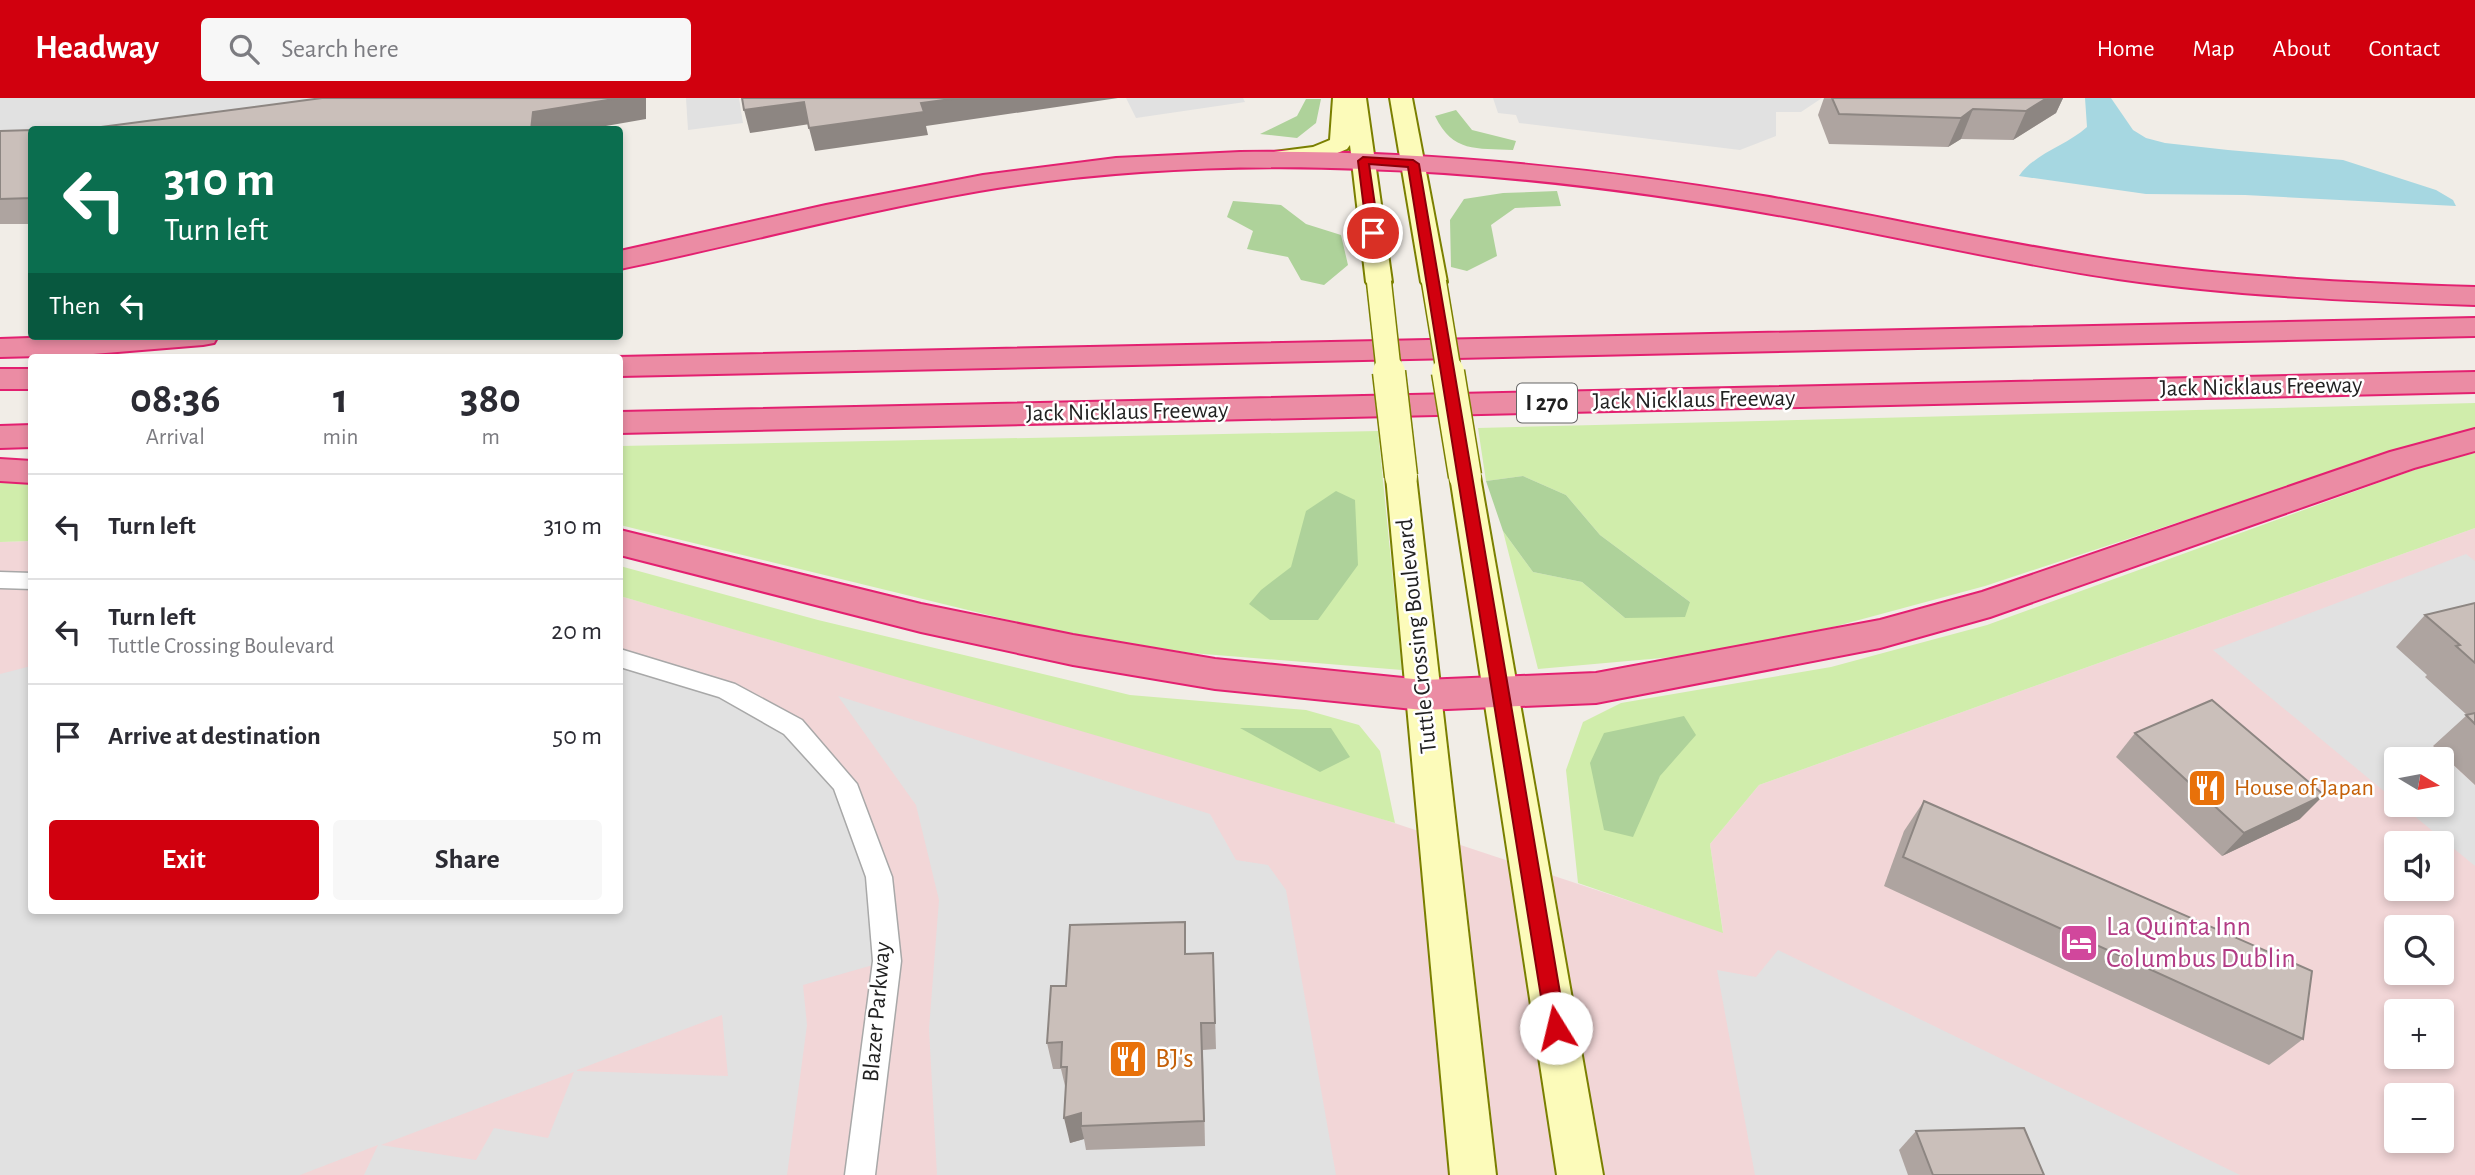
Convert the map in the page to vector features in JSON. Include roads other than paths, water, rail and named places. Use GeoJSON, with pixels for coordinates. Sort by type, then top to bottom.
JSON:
{"type":"FeatureCollection","features":[{"type":"Feature","properties":{"kind":"highway"},"geometry":{"type":"LineString","coordinates":[[623,259],[914,197],[1033,175],[1149,163],[1363,161],[1570,175],[1661,188],[2124,271],[2297,289],[2475,296]]}},
{"type":"Feature","properties":{"kind":"highway","name":"I 270"},"geometry":{"type":"LineString","coordinates":[[623,366],[2475,327]]}},
{"type":"Feature","properties":{"kind":"highway"},"geometry":{"type":"LineString","coordinates":[[0,348],[81,346],[154,340]]}},
{"type":"Feature","properties":{"kind":"highway"},"geometry":{"type":"LineString","coordinates":[[0,379],[28,379]]}},
{"type":"Feature","properties":{"kind":"highway","name":"Jack Nicklaus Freeway"},"geometry":{"type":"LineString","coordinates":[[623,423],[2475,382]]}},
{"type":"Feature","properties":{"kind":"highway"},"geometry":{"type":"LineString","coordinates":[[0,437],[28,436]]}},
{"type":"Feature","properties":{"kind":"highway"},"geometry":{"type":"LineString","coordinates":[[623,544],[921,618],[1073,650],[1215,674],[1423,695],[1596,688],[1880,634],[1990,603],[2402,460],[2475,440]]}},
{"type":"Feature","properties":{"kind":"highway"},"geometry":{"type":"LineString","coordinates":[[0,470],[28,472]]}},
{"type":"Feature","properties":{"kind":"main road"},"geometry":{"type":"LineString","coordinates":[[1264,160],[1318,153],[1339,144],[1343,135],[1342,98]]}},
{"type":"Feature","properties":{"kind":"main road","name":"Tuttle Crossing Boulevard"},"geometry":{"type":"LineString","coordinates":[[1355,98],[1401,476],[1473,1175]]}},
{"type":"Feature","properties":{"kind":"main road"},"geometry":{"type":"LineString","coordinates":[[1402,98],[1580,1175]]}},
{"type":"Feature","properties":{"kind":"street"},"geometry":{"type":"LineString","coordinates":[[0,580],[28,581]]}},
{"type":"Feature","properties":{"kind":"street","name":"Blazer Parkway"},"geometry":{"type":"LineString","coordinates":[[623,659],[727,690],[783,721],[793,727],[845,784],[879,877],[887,961],[860,1175]]}},
{"type":"Feature","properties":{"kind":"water"},"geometry":{"type":"Polygon","coordinates":[[[2085,98],[2111,98],[2133,130],[2146,138],[2165,143],[2343,160],[2436,190],[2453,200],[2456,206],[2245,195],[2146,194],[2019,176],[2033,161],[2087,127],[2085,98]]]}},
{"type":"Feature","properties":{"kind":"place","name":"House of Japan"},"geometry":{"type":"Point","coordinates":[2207,788]}},
{"type":"Feature","properties":{"kind":"place","name":"La Quinta Inn Columbus Dublin"},"geometry":{"type":"Point","coordinates":[2079,943]}},
{"type":"Feature","properties":{"kind":"place","name":"BJ's"},"geometry":{"type":"Point","coordinates":[1128,1059]}}]}
